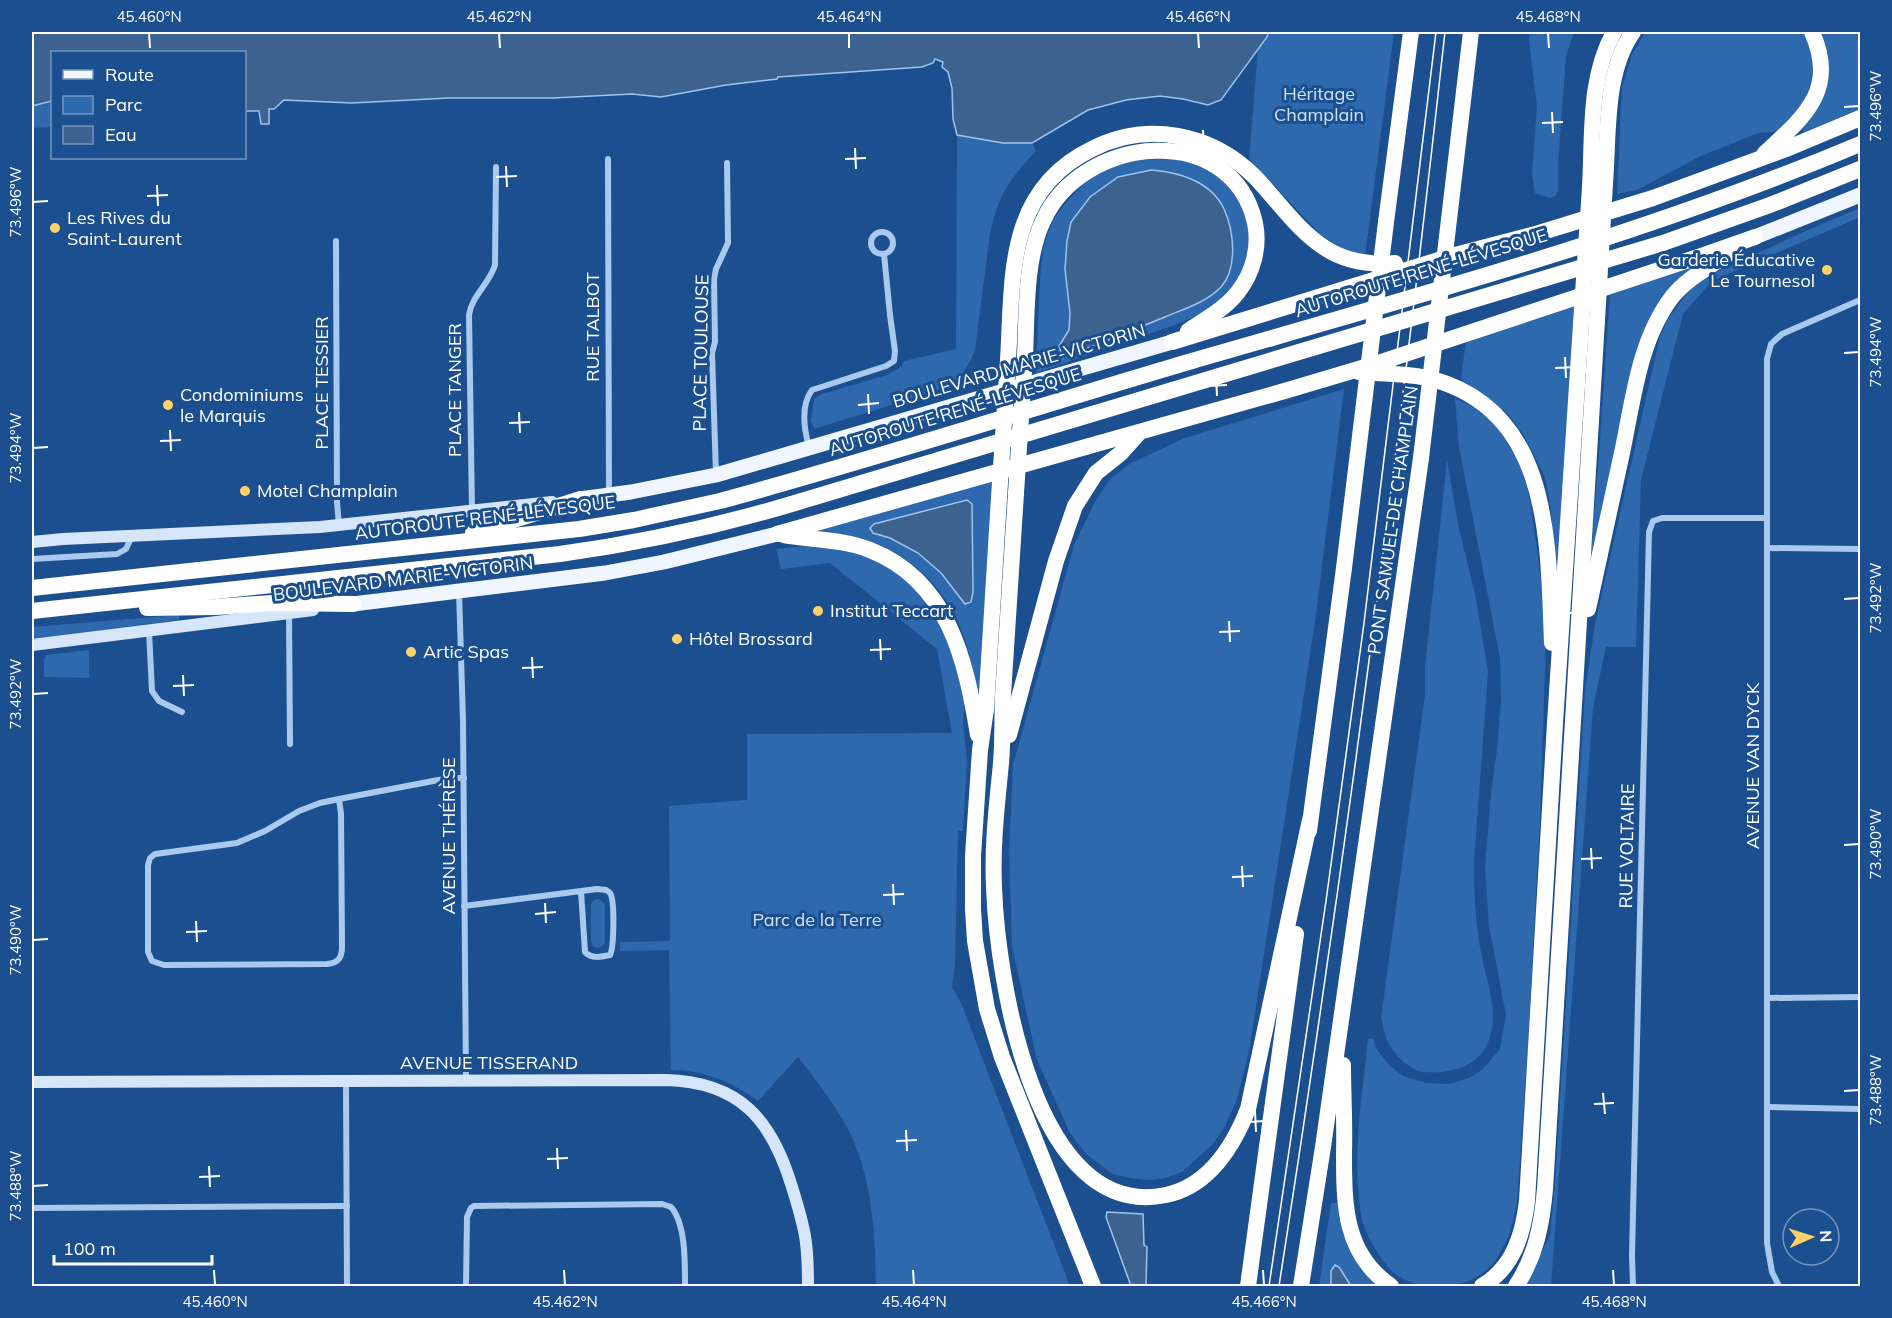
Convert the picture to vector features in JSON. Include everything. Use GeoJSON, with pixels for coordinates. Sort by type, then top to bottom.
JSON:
{"type":"FeatureCollection","features":[{"type":"Feature","properties":{"kind":"highway"},"geometry":{"type":"LineString","coordinates":[[1248,1287],[1338,620],[1411,32]]}},
{"type":"Feature","properties":{"kind":"highway","name":"PONT SAMUEL-DE CHAMPLAIN"},"geometry":{"type":"LineString","coordinates":[[1342,1013],[1398,629],[1431,381],[1471,32]]}},
{"type":"Feature","properties":{"kind":"highway"},"geometry":{"type":"LineString","coordinates":[[1598,185],[1596,83],[1602,58],[1614,32]]}},
{"type":"Feature","properties":{"kind":"highway"},"geometry":{"type":"LineString","coordinates":[[1482,1287],[1497,1275],[1512,1256],[1519,1241],[1526,1213],[1555,723],[1589,322],[1598,185],[1612,85],[1619,58],[1633,32]]}},
{"type":"Feature","properties":{"kind":"highway"},"geometry":{"type":"LineString","coordinates":[[1758,160],[1797,123],[1813,101],[1818,86],[1820,66],[1819,52],[1812,32]]}},
{"type":"Feature","properties":{"kind":"highway"},"geometry":{"type":"LineString","coordinates":[[1172,342],[1455,255],[1539,233],[1653,198],[1758,160],[1860,118]]}},
{"type":"Feature","properties":{"kind":"highway"},"geometry":{"type":"LineString","coordinates":[[1310,820],[1248,1109],[1238,1134],[1228,1150],[1202,1178],[1172,1194],[1155,1197],[1128,1196],[1110,1190],[1093,1180],[1068,1155],[1047,1119],[1028,1073],[1010,1012],[1001,967],[994,900],[993,843],[1001,762],[1016,493],[1016,251],[1030,207],[1048,182],[1066,165],[1087,151],[1122,138],[1146,134],[1172,134],[1198,141],[1222,152],[1240,164],[1255,177],[1310,237],[1326,249],[1345,258],[1362,263],[1382,264],[1455,255]]}},
{"type":"Feature","properties":{"kind":"highway","name":"AUTOROUTE RENÉ-LÉVESQUE"},"geometry":{"type":"LineString","coordinates":[[32,588],[559,531],[617,523],[706,504],[755,492],[1611,236],[1733,195],[1860,144]]}},
{"type":"Feature","properties":{"kind":"highway"},"geometry":{"type":"LineString","coordinates":[[1094,1287],[1002,1056],[983,991],[974,926],[973,892],[980,750],[987,709],[999,498],[1032,258],[1037,234],[1047,212],[1067,186],[1092,167],[1118,156],[1144,151],[1169,151],[1204,160],[1220,169],[1235,183],[1250,206],[1256,226],[1256,249],[1253,264],[1238,292],[1220,309],[1172,342]]}},
{"type":"Feature","properties":{"kind":"highway"},"geometry":{"type":"LineString","coordinates":[[32,611],[560,554],[645,540],[723,523],[1663,243],[1751,212],[1860,169]]}},
{"type":"Feature","properties":{"kind":"highway"},"geometry":{"type":"LineString","coordinates":[[1578,651],[1637,384],[1653,330],[1667,304],[1685,284],[1755,237]]}},
{"type":"Feature","properties":{"kind":"highway"},"geometry":{"type":"LineString","coordinates":[[777,534],[1349,372],[1755,237]]}},
{"type":"Feature","properties":{"kind":"highway"},"geometry":{"type":"LineString","coordinates":[[1516,1287],[1529,1265],[1537,1243],[1545,1189],[1578,651],[1589,322]]}},
{"type":"Feature","properties":{"kind":"highway"},"geometry":{"type":"LineString","coordinates":[[1349,372],[1417,376],[1450,386],[1474,397],[1492,411],[1518,442],[1534,478],[1543,525],[1550,592],[1555,723]]}},
{"type":"Feature","properties":{"kind":"highway"},"geometry":{"type":"LineString","coordinates":[[1001,762],[1069,521],[1091,479],[1121,453],[1139,433]]}},
{"type":"Feature","properties":{"kind":"highway"},"geometry":{"type":"LineString","coordinates":[[438,544],[580,499]]}},
{"type":"Feature","properties":{"kind":"highway"},"geometry":{"type":"LineString","coordinates":[[777,534],[834,541],[871,550],[902,568],[922,585],[946,618],[959,646],[972,697],[980,750]]}},
{"type":"Feature","properties":{"kind":"highway"},"geometry":{"type":"LineString","coordinates":[[60,608],[216,608],[272,603],[353,604]]}},
{"type":"Feature","properties":{"kind":"highway"},"geometry":{"type":"LineString","coordinates":[[1301,1287],[1342,1013]]}},
{"type":"Feature","properties":{"kind":"highway"},"geometry":{"type":"LineString","coordinates":[[1342,1013],[1346,1212],[1350,1230],[1360,1252],[1374,1272],[1392,1287]]}},
{"type":"Feature","properties":{"kind":"main road"},"geometry":{"type":"LineString","coordinates":[[1755,237],[1860,195]]}},
{"type":"Feature","properties":{"kind":"main road","name":"BOULEVARD MARIE-VICTORIN"},"geometry":{"type":"LineString","coordinates":[[580,499],[716,475],[1172,342]]}},
{"type":"Feature","properties":{"kind":"main road","name":"BOULEVARD MARIE-VICTORIN"},"geometry":{"type":"LineString","coordinates":[[353,604],[605,573],[664,562],[777,534]]}},
{"type":"Feature","properties":{"kind":"street","name":"RUE TALBOT"},"geometry":{"type":"LineString","coordinates":[[608,159],[609,495]]}},
{"type":"Feature","properties":{"kind":"street","name":"PLACE TOULOUSE"},"geometry":{"type":"LineString","coordinates":[[716,475],[712,367],[715,342],[714,279],[728,243],[728,163]]}},
{"type":"Feature","properties":{"kind":"street","name":"PLACE TANGER"},"geometry":{"type":"LineString","coordinates":[[472,511],[469,315],[471,304],[492,274],[495,265],[496,167]]}},
{"type":"Feature","properties":{"kind":"street","name":"PLACE TESSIER"},"geometry":{"type":"LineString","coordinates":[[336,241],[339,525]]}},
{"type":"Feature","properties":{"kind":"street"},"geometry":{"type":"LineString","coordinates":[[809,448],[805,434],[804,415],[812,390],[886,366],[894,361],[895,351],[884,254]]}},
{"type":"Feature","properties":{"kind":"street","name":"AVENUE VAN DYCK"},"geometry":{"type":"LineString","coordinates":[[1779,1287],[1772,1272],[1767,1243],[1767,359],[1771,344],[1782,334],[1860,300]]}},
{"type":"Feature","properties":{"kind":"street","name":"BOULEVARD MARIE-VICTORIN"},"geometry":{"type":"LineString","coordinates":[[32,542],[339,525],[580,499]]}},
{"type":"Feature","properties":{"kind":"street","name":"RUE VOLTAIRE"},"geometry":{"type":"LineString","coordinates":[[1633,1287],[1649,532],[1653,521],[1662,518],[1767,518]]}},
{"type":"Feature","properties":{"kind":"street"},"geometry":{"type":"LineString","coordinates":[[32,559],[117,554],[126,549],[132,535]]}},
{"type":"Feature","properties":{"kind":"street"},"geometry":{"type":"LineString","coordinates":[[1767,548],[1860,549]]}},
{"type":"Feature","properties":{"kind":"street","name":"AVENUE THÉRÈSE"},"geometry":{"type":"LineString","coordinates":[[459,591],[462,635],[466,1081]]}},
{"type":"Feature","properties":{"kind":"street","name":"BOULEVARD MARIE-VICTORIN"},"geometry":{"type":"LineString","coordinates":[[32,645],[353,604]]}},
{"type":"Feature","properties":{"kind":"street"},"geometry":{"type":"LineString","coordinates":[[290,613],[290,744]]}},
{"type":"Feature","properties":{"kind":"street"},"geometry":{"type":"LineString","coordinates":[[149,630],[152,691],[159,701],[182,712]]}},
{"type":"Feature","properties":{"kind":"street"},"geometry":{"type":"LineString","coordinates":[[339,799],[342,946],[339,960],[327,964],[164,965],[153,961],[149,955],[148,941],[148,865],[152,856],[160,852],[244,840],[265,831],[292,814],[339,799],[449,778],[464,778]]}},
{"type":"Feature","properties":{"kind":"street"},"geometry":{"type":"LineString","coordinates":[[464,906],[581,891],[602,889],[608,891],[611,895],[613,949],[608,956],[591,956],[585,952],[581,891]]}},
{"type":"Feature","properties":{"kind":"street"},"geometry":{"type":"LineString","coordinates":[[1768,998],[1860,998]]}},
{"type":"Feature","properties":{"kind":"street","name":"AVENUE TISSERAND"},"geometry":{"type":"LineString","coordinates":[[32,1082],[676,1081],[706,1086],[745,1106],[761,1121],[774,1141],[784,1163],[806,1238],[808,1287]]}},
{"type":"Feature","properties":{"kind":"street"},"geometry":{"type":"LineString","coordinates":[[346,1082],[347,1287]]}},
{"type":"Feature","properties":{"kind":"street"},"geometry":{"type":"LineString","coordinates":[[1768,1107],[1860,1109]]}},
{"type":"Feature","properties":{"kind":"street"},"geometry":{"type":"LineString","coordinates":[[466,1287],[467,1217],[474,1206],[662,1204],[671,1207],[677,1217],[684,1246],[685,1287]]}},
{"type":"Feature","properties":{"kind":"street"},"geometry":{"type":"LineString","coordinates":[[32,1208],[347,1206]]}},
{"type":"Feature","properties":{"kind":"green space","name":"Héritage Champlain"},"geometry":{"type":"Polygon","coordinates":[[[1269,32],[1394,32],[1365,257],[1340,248],[1320,234],[1249,159],[1258,50],[1269,32]]]}},
{"type":"Feature","properties":{"kind":"green space"},"geometry":{"type":"Polygon","coordinates":[[[1530,32],[1574,32],[1566,56],[1558,191],[1550,198],[1535,193],[1532,173],[1537,107],[1530,32]]]}},
{"type":"Feature","properties":{"kind":"green space"},"geometry":{"type":"Polygon","coordinates":[[[1646,32],[1806,32],[1813,58],[1811,82],[1805,101],[1792,121],[1773,132],[1758,133],[1701,156],[1637,190],[1617,194],[1622,88],[1632,54],[1646,32]]]}},
{"type":"Feature","properties":{"kind":"green space"},"geometry":{"type":"Polygon","coordinates":[[[1820,32],[1860,32],[1860,109],[1804,132],[1802,129],[1817,108],[1826,83],[1827,57],[1820,32]]]}},
{"type":"Feature","properties":{"kind":"green space"},"geometry":{"type":"Polygon","coordinates":[[[51,101],[51,127],[32,128],[32,106],[51,101]]]}},
{"type":"Feature","properties":{"kind":"green space"},"geometry":{"type":"Polygon","coordinates":[[[957,135],[1003,143],[1032,143],[1036,151],[1006,188],[993,219],[975,350],[970,362],[959,378],[943,389],[814,429],[811,421],[814,399],[822,394],[887,375],[901,367],[904,361],[956,349],[957,135]]]}},
{"type":"Feature","properties":{"kind":"green space"},"geometry":{"type":"Polygon","coordinates":[[[1172,159],[1199,165],[1219,174],[1234,189],[1253,238],[1239,280],[1217,304],[1199,315],[1036,373],[1043,248],[1053,220],[1068,200],[1089,179],[1127,160],[1172,159]]]}},
{"type":"Feature","properties":{"kind":"green space"},"geometry":{"type":"Polygon","coordinates":[[[1860,208],[1860,217],[1712,281],[1683,314],[1641,480],[1636,647],[1606,647],[1593,708],[1551,1286],[1525,1286],[1550,1235],[1585,691],[1595,624],[1660,336],[1668,319],[1690,289],[1712,274],[1860,208]]]}},
{"type":"Feature","properties":{"kind":"green space"},"geometry":{"type":"Polygon","coordinates":[[[1699,264],[1662,299],[1590,564],[1610,294],[1699,264]]]}},
{"type":"Feature","properties":{"kind":"green space"},"geometry":{"type":"Polygon","coordinates":[[[1576,305],[1560,575],[1556,575],[1551,510],[1545,477],[1523,434],[1508,414],[1461,379],[1466,340],[1576,305]]]}},
{"type":"Feature","properties":{"kind":"green space"},"geometry":{"type":"Polygon","coordinates":[[[1344,389],[1315,622],[1249,1052],[1237,1099],[1224,1128],[1212,1145],[1182,1172],[1165,1178],[1149,1180],[1113,1174],[1086,1154],[1070,1133],[1037,1060],[1012,947],[1009,851],[1013,765],[1074,545],[1095,502],[1111,478],[1131,463],[1185,438],[1344,389]]]}},
{"type":"Feature","properties":{"kind":"green space"},"geometry":{"type":"Polygon","coordinates":[[[1455,398],[1493,421],[1518,459],[1532,512],[1546,638],[1540,821],[1517,1202],[1507,1240],[1500,1254],[1485,1271],[1460,1284],[1431,1287],[1404,1279],[1392,1271],[1374,1247],[1361,1217],[1357,1158],[1368,1039],[1373,1038],[1376,1048],[1389,1065],[1403,1076],[1426,1083],[1449,1084],[1469,1078],[1482,1070],[1500,1049],[1506,1015],[1489,926],[1485,868],[1501,700],[1500,658],[1459,447],[1455,398]]]}},
{"type":"Feature","properties":{"kind":"green space"},"geometry":{"type":"Polygon","coordinates":[[[1447,460],[1458,525],[1476,598],[1488,672],[1474,873],[1480,950],[1493,1013],[1488,1042],[1474,1061],[1452,1070],[1424,1072],[1407,1065],[1389,1045],[1381,1018],[1425,695],[1425,667],[1447,460]]]}},
{"type":"Feature","properties":{"kind":"green space"},"geometry":{"type":"Polygon","coordinates":[[[996,481],[979,697],[960,627],[946,600],[932,583],[917,568],[881,546],[841,534],[820,533],[818,529],[996,481]]]}},
{"type":"Feature","properties":{"kind":"green space","name":"Parc de la Terre"},"geometry":{"type":"Polygon","coordinates":[[[818,545],[842,548],[883,563],[926,596],[950,640],[965,699],[963,723],[967,760],[963,831],[958,831],[955,965],[952,987],[961,1003],[1070,1286],[876,1286],[872,1213],[860,1159],[843,1119],[798,1057],[758,1101],[717,1078],[695,1072],[671,1070],[669,950],[620,951],[620,942],[670,941],[669,806],[747,800],[747,734],[952,733],[937,649],[830,563],[781,569],[776,549],[818,545]]]}},
{"type":"Feature","properties":{"kind":"green space"},"geometry":{"type":"Polygon","coordinates":[[[179,615],[179,620],[32,639],[32,627],[179,615]]]}},
{"type":"Feature","properties":{"kind":"green space"},"geometry":{"type":"Polygon","coordinates":[[[89,650],[89,678],[44,677],[44,658],[47,655],[89,650]]]}},
{"type":"Feature","properties":{"kind":"green space"},"geometry":{"type":"Polygon","coordinates":[[[599,899],[605,904],[605,944],[599,948],[593,946],[591,940],[591,904],[594,900],[599,899]]]}},
{"type":"Feature","properties":{"kind":"green space"},"geometry":{"type":"Polygon","coordinates":[[[1331,1203],[1339,1203],[1381,1286],[1319,1286],[1331,1203]]]}},
{"type":"Feature","properties":{"kind":"water"},"geometry":{"type":"Polygon","coordinates":[[[32,32],[1269,32],[1221,100],[1208,105],[1160,96],[1126,100],[1088,110],[1032,143],[1003,143],[957,135],[948,72],[942,67],[943,62],[935,59],[933,63],[922,67],[778,77],[777,79],[726,85],[661,97],[632,94],[553,98],[449,98],[352,103],[284,100],[274,109],[269,109],[269,124],[261,124],[259,111],[246,111],[246,51],[51,51],[51,101],[32,106],[32,32]]]}},
{"type":"Feature","properties":{"kind":"water"},"geometry":{"type":"Polygon","coordinates":[[[1151,170],[1172,173],[1193,180],[1211,191],[1218,199],[1224,209],[1232,238],[1232,260],[1226,279],[1221,287],[1195,305],[1063,358],[1059,346],[1069,330],[1070,313],[1065,269],[1071,222],[1090,197],[1118,177],[1151,170]]]}},
{"type":"Feature","properties":{"kind":"water"},"geometry":{"type":"Polygon","coordinates":[[[967,500],[972,504],[973,592],[971,602],[965,604],[941,573],[918,553],[890,538],[873,533],[870,528],[874,524],[967,500]]]}},
{"type":"Feature","properties":{"kind":"water"},"geometry":{"type":"Polygon","coordinates":[[[1107,1212],[1143,1214],[1144,1245],[1147,1247],[1146,1286],[1131,1286],[1106,1217],[1107,1212]]]}},
{"type":"Feature","properties":{"kind":"water"},"geometry":{"type":"Polygon","coordinates":[[[1335,1265],[1339,1267],[1351,1286],[1331,1286],[1331,1271],[1335,1265]]]}},
{"type":"Feature","properties":{"kind":"tram line"},"geometry":{"type":"LineString","coordinates":[[1269,1286],[1326,901],[1364,623],[1436,32]]}},
{"type":"Feature","properties":{"kind":"tram line"},"geometry":{"type":"LineString","coordinates":[[1279,1286],[1326,973],[1369,660],[1409,346],[1445,32]]}},
{"type":"Feature","properties":{"kind":"place","name":"Les Rives du Saint-Laurent"},"geometry":{"type":"Point","coordinates":[55,228]}},
{"type":"Feature","properties":{"kind":"place","name":"Garderie Éducative Le Tournesol"},"geometry":{"type":"Point","coordinates":[1827,270]}},
{"type":"Feature","properties":{"kind":"place","name":"Condominiums le Marquis"},"geometry":{"type":"Point","coordinates":[168,405]}},
{"type":"Feature","properties":{"kind":"place","name":"Motel Champlain"},"geometry":{"type":"Point","coordinates":[245,491]}},
{"type":"Feature","properties":{"kind":"place","name":"Institut Teccart"},"geometry":{"type":"Point","coordinates":[818,611]}},
{"type":"Feature","properties":{"kind":"place","name":"Hôtel Brossard"},"geometry":{"type":"Point","coordinates":[677,639]}},
{"type":"Feature","properties":{"kind":"place","name":"Artic Spas"},"geometry":{"type":"Point","coordinates":[411,652]}}]}
